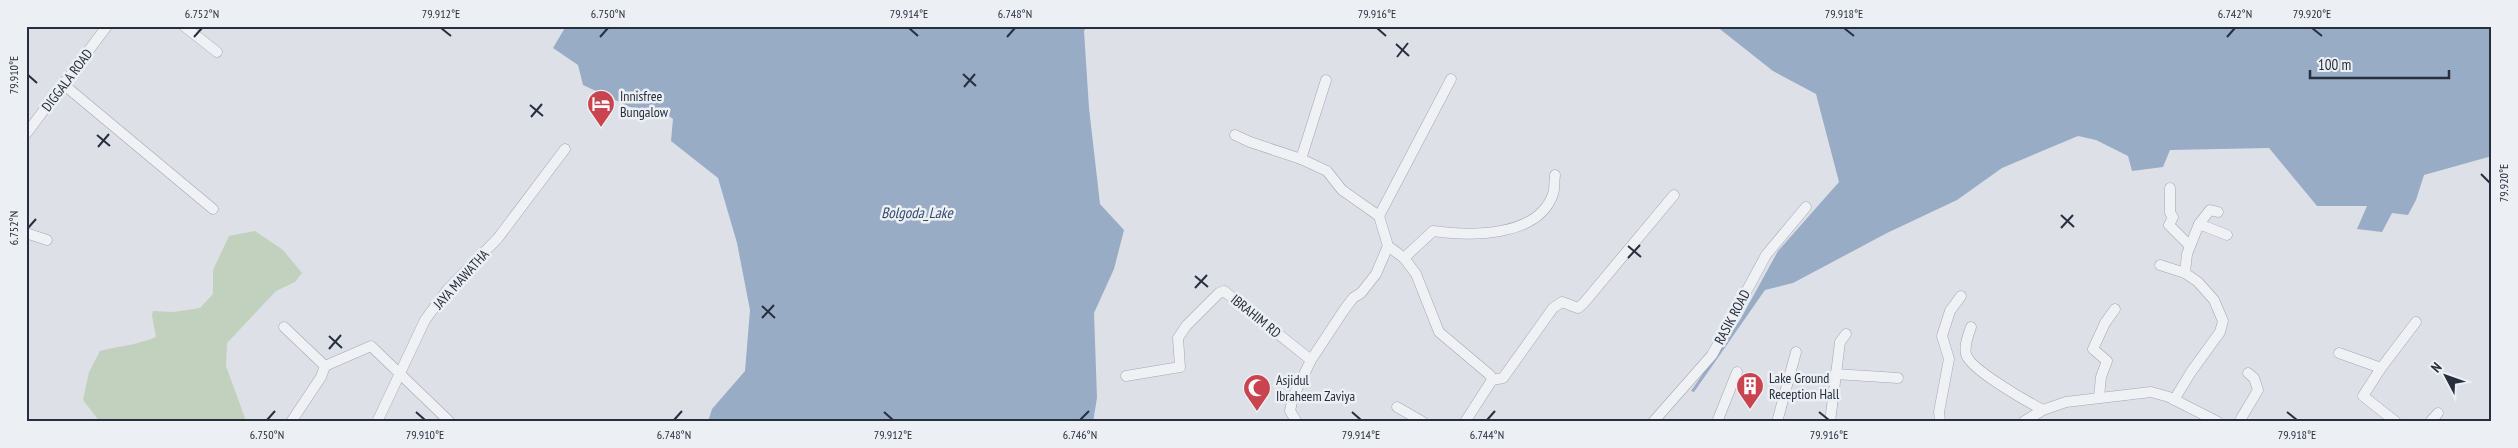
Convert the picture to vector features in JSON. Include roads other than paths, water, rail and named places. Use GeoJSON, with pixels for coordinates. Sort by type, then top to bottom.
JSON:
{"type":"FeatureCollection","features":[{"type":"Feature","properties":{"kind":"street","name":"DIGGALA ROAD"},"geometry":{"type":"LineString","coordinates":[[26,134],[107,26]]}},
{"type":"Feature","properties":{"kind":"street"},"geometry":{"type":"LineString","coordinates":[[184,26],[217,52]]}},
{"type":"Feature","properties":{"kind":"street"},"geometry":{"type":"LineString","coordinates":[[1379,216],[1451,79]]}},
{"type":"Feature","properties":{"kind":"street"},"geometry":{"type":"LineString","coordinates":[[1301,159],[1326,80]]}},
{"type":"Feature","properties":{"kind":"street"},"geometry":{"type":"LineString","coordinates":[[63,84],[213,209]]}},
{"type":"Feature","properties":{"kind":"street"},"geometry":{"type":"LineString","coordinates":[[1235,135],[1301,159],[1327,171],[1342,190],[1379,216],[1388,246],[1404,258],[1416,274],[1439,332],[1490,375],[1492,380]]}},
{"type":"Feature","properties":{"kind":"street","name":"JAYA MAWATHA"},"geometry":{"type":"LineString","coordinates":[[377,422],[425,320],[448,289],[498,238],[565,149]]}},
{"type":"Feature","properties":{"kind":"street"},"geometry":{"type":"LineString","coordinates":[[1404,258],[1432,231],[1456,234],[1506,231],[1522,224],[1540,214],[1553,194],[1555,175]]}},
{"type":"Feature","properties":{"kind":"street"},"geometry":{"type":"LineString","coordinates":[[2170,188],[2170,212],[2173,217],[2169,225],[2190,246]]}},
{"type":"Feature","properties":{"kind":"street"},"geometry":{"type":"LineString","coordinates":[[1465,422],[1492,380],[1503,378],[1553,308],[1562,302],[1578,308],[1583,304],[1674,195]]}},
{"type":"Feature","properties":{"kind":"street","name":"RASIK ROAD"},"geometry":{"type":"LineString","coordinates":[[1653,422],[1712,355],[1766,255],[1806,207]]}},
{"type":"Feature","properties":{"kind":"street"},"geometry":{"type":"LineString","coordinates":[[2185,273],[2190,246],[2199,224],[2210,210],[2218,212]]}},
{"type":"Feature","properties":{"kind":"street"},"geometry":{"type":"LineString","coordinates":[[2199,224],[2226,235]]}},
{"type":"Feature","properties":{"kind":"street"},"geometry":{"type":"LineString","coordinates":[[26,233],[47,240]]}},
{"type":"Feature","properties":{"kind":"street"},"geometry":{"type":"LineString","coordinates":[[1297,422],[1290,411],[1292,397],[1311,360],[1353,298],[1361,293],[1376,274],[1388,246]]}},
{"type":"Feature","properties":{"kind":"street"},"geometry":{"type":"LineString","coordinates":[[2160,265],[2185,273],[2198,282],[2214,300],[2223,321],[2220,332],[2191,372],[2174,400]]}},
{"type":"Feature","properties":{"kind":"street","name":"IBRAHIM RD"},"geometry":{"type":"LineString","coordinates":[[1126,376],[1180,367],[1178,338],[1212,300],[1224,291],[1311,360]]}},
{"type":"Feature","properties":{"kind":"street"},"geometry":{"type":"LineString","coordinates":[[1940,422],[1939,412],[1949,359],[1942,336],[1950,311],[1961,296]]}},
{"type":"Feature","properties":{"kind":"street"},"geometry":{"type":"LineString","coordinates":[[2099,397],[2101,377],[2107,361],[2093,349],[2105,323],[2115,308]]}},
{"type":"Feature","properties":{"kind":"street"},"geometry":{"type":"LineString","coordinates":[[2396,422],[2363,396],[2381,368],[2416,322]]}},
{"type":"Feature","properties":{"kind":"street"},"geometry":{"type":"LineString","coordinates":[[284,327],[325,366]]}},
{"type":"Feature","properties":{"kind":"street"},"geometry":{"type":"LineString","coordinates":[[1971,328],[1966,343],[1966,355],[1970,362],[2005,388],[2043,410]]}},
{"type":"Feature","properties":{"kind":"street"},"geometry":{"type":"LineString","coordinates":[[1830,422],[1840,342],[1846,334]]}},
{"type":"Feature","properties":{"kind":"street"},"geometry":{"type":"LineString","coordinates":[[290,422],[321,377],[325,366],[371,346],[450,422]]}},
{"type":"Feature","properties":{"kind":"street"},"geometry":{"type":"LineString","coordinates":[[1777,422],[1796,352]]}},
{"type":"Feature","properties":{"kind":"street"},"geometry":{"type":"LineString","coordinates":[[2339,353],[2381,368]]}},
{"type":"Feature","properties":{"kind":"street"},"geometry":{"type":"LineString","coordinates":[[1717,422],[1737,372]]}},
{"type":"Feature","properties":{"kind":"street"},"geometry":{"type":"LineString","coordinates":[[1835,374],[1898,378]]}},
{"type":"Feature","properties":{"kind":"street"},"geometry":{"type":"LineString","coordinates":[[2239,422],[2258,390],[2254,378],[2248,374]]}},
{"type":"Feature","properties":{"kind":"street"},"geometry":{"type":"LineString","coordinates":[[2023,422],[2043,410],[2066,402],[2151,392],[2174,400],[2213,421]]}},
{"type":"Feature","properties":{"kind":"street"},"geometry":{"type":"LineString","coordinates":[[1397,407],[1424,422]]}},
{"type":"Feature","properties":{"kind":"street"},"geometry":{"type":"LineString","coordinates":[[2430,422],[2438,413]]}},
{"type":"Feature","properties":{"kind":"water","name":"Bolgoda_Lake"},"geometry":{"type":"Polygon","coordinates":[[[566,26],[1087,26],[1084,31],[1089,108],[1100,204],[1124,230],[1114,269],[1094,313],[1097,398],[1093,422],[708,422],[712,409],[745,371],[750,310],[737,243],[718,178],[671,141],[673,119],[661,110],[643,113],[583,85],[578,65],[553,48],[566,26]]]}},
{"type":"Feature","properties":{"kind":"water"},"geometry":{"type":"Polygon","coordinates":[[[1716,26],[2492,26],[2492,156],[2424,175],[2416,200],[2408,215],[2392,213],[2382,232],[2357,229],[2367,206],[2317,206],[2269,148],[2170,150],[2163,167],[2132,171],[2128,156],[2096,140],[2078,136],[2002,168],[1957,200],[1887,233],[1793,283],[1765,290],[1694,392],[1691,391],[1740,320],[1778,251],[1839,182],[1816,94],[1773,71],[1716,26]]]}},
{"type":"Feature","properties":{"kind":"place","name":"Innisfree Bungalow"},"geometry":{"type":"Point","coordinates":[601,128]}},
{"type":"Feature","properties":{"kind":"place","name":"Lake Ground Reception Hall"},"geometry":{"type":"Point","coordinates":[1750,410]}},
{"type":"Feature","properties":{"kind":"place","name":"Asjidul Ibraheem Zaviya"},"geometry":{"type":"Point","coordinates":[1257,412]}}]}
